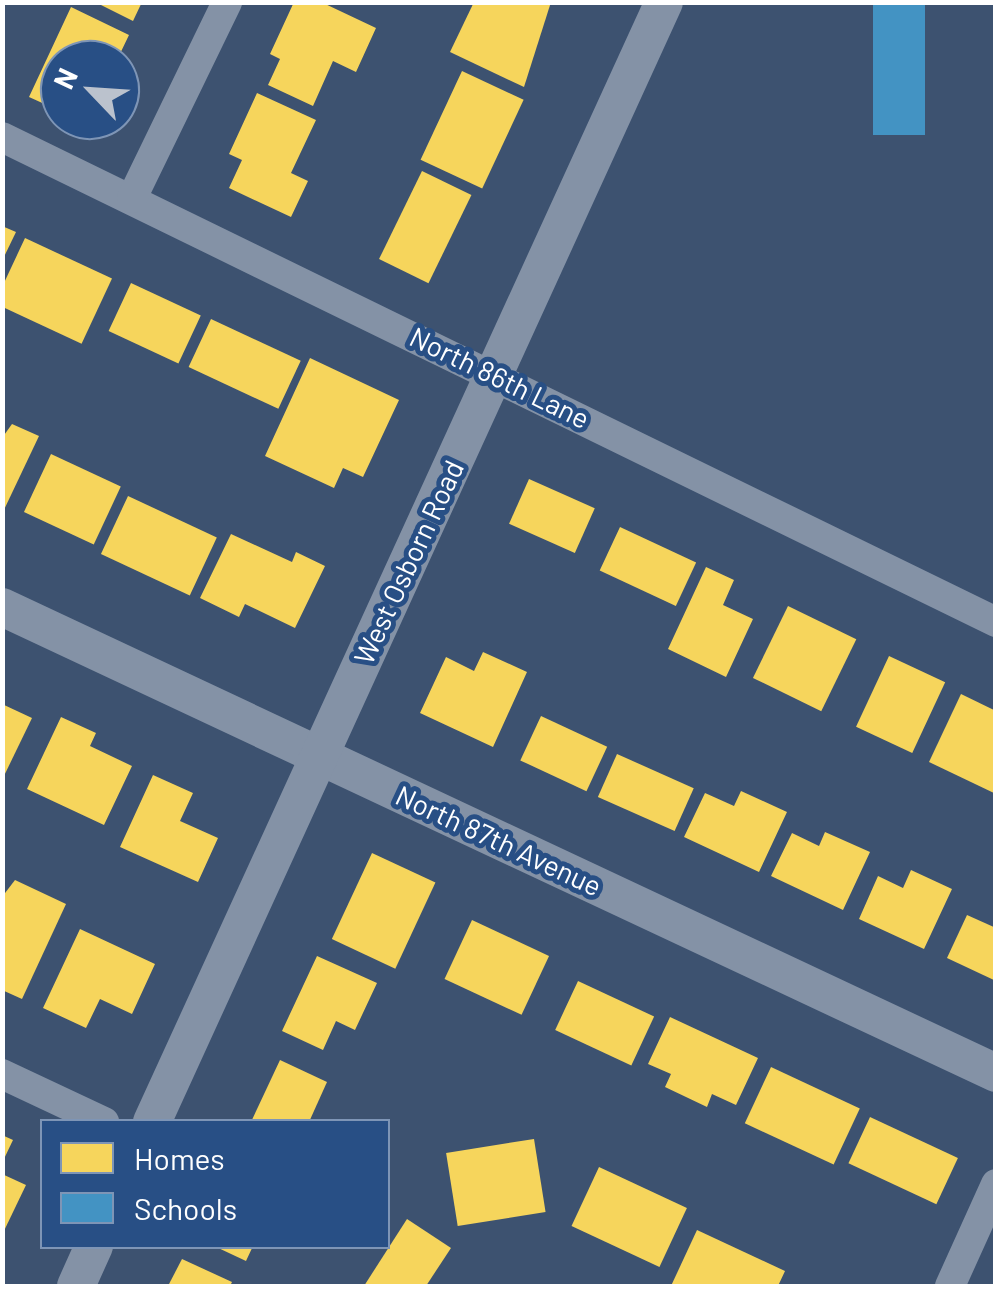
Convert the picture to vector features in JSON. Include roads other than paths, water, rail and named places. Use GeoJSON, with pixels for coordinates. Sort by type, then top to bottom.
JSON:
{"type":"FeatureCollection","features":[{"type":"Feature","properties":{"kind":"street"},"geometry":{"type":"LineString","coordinates":[[132,198],[226,2]]}},
{"type":"Feature","properties":{"kind":"street","name":"West Osborn Road"},"geometry":{"type":"LineString","coordinates":[[153,1119],[664,2]]}},
{"type":"Feature","properties":{"kind":"street","name":"North 86th Lane"},"geometry":{"type":"LineString","coordinates":[[2,137],[996,622]]}},
{"type":"Feature","properties":{"kind":"street","name":"North 87th Avenue"},"geometry":{"type":"LineString","coordinates":[[2,607],[996,1073]]}},
{"type":"Feature","properties":{"kind":"street"},"geometry":{"type":"LineString","coordinates":[[2,1074],[98,1119]]}},
{"type":"Feature","properties":{"kind":"street"},"geometry":{"type":"LineString","coordinates":[[950,1286],[996,1184]]}},
{"type":"Feature","properties":{"kind":"street"},"geometry":{"type":"LineString","coordinates":[[76,1286],[93,1249]]}}]}
